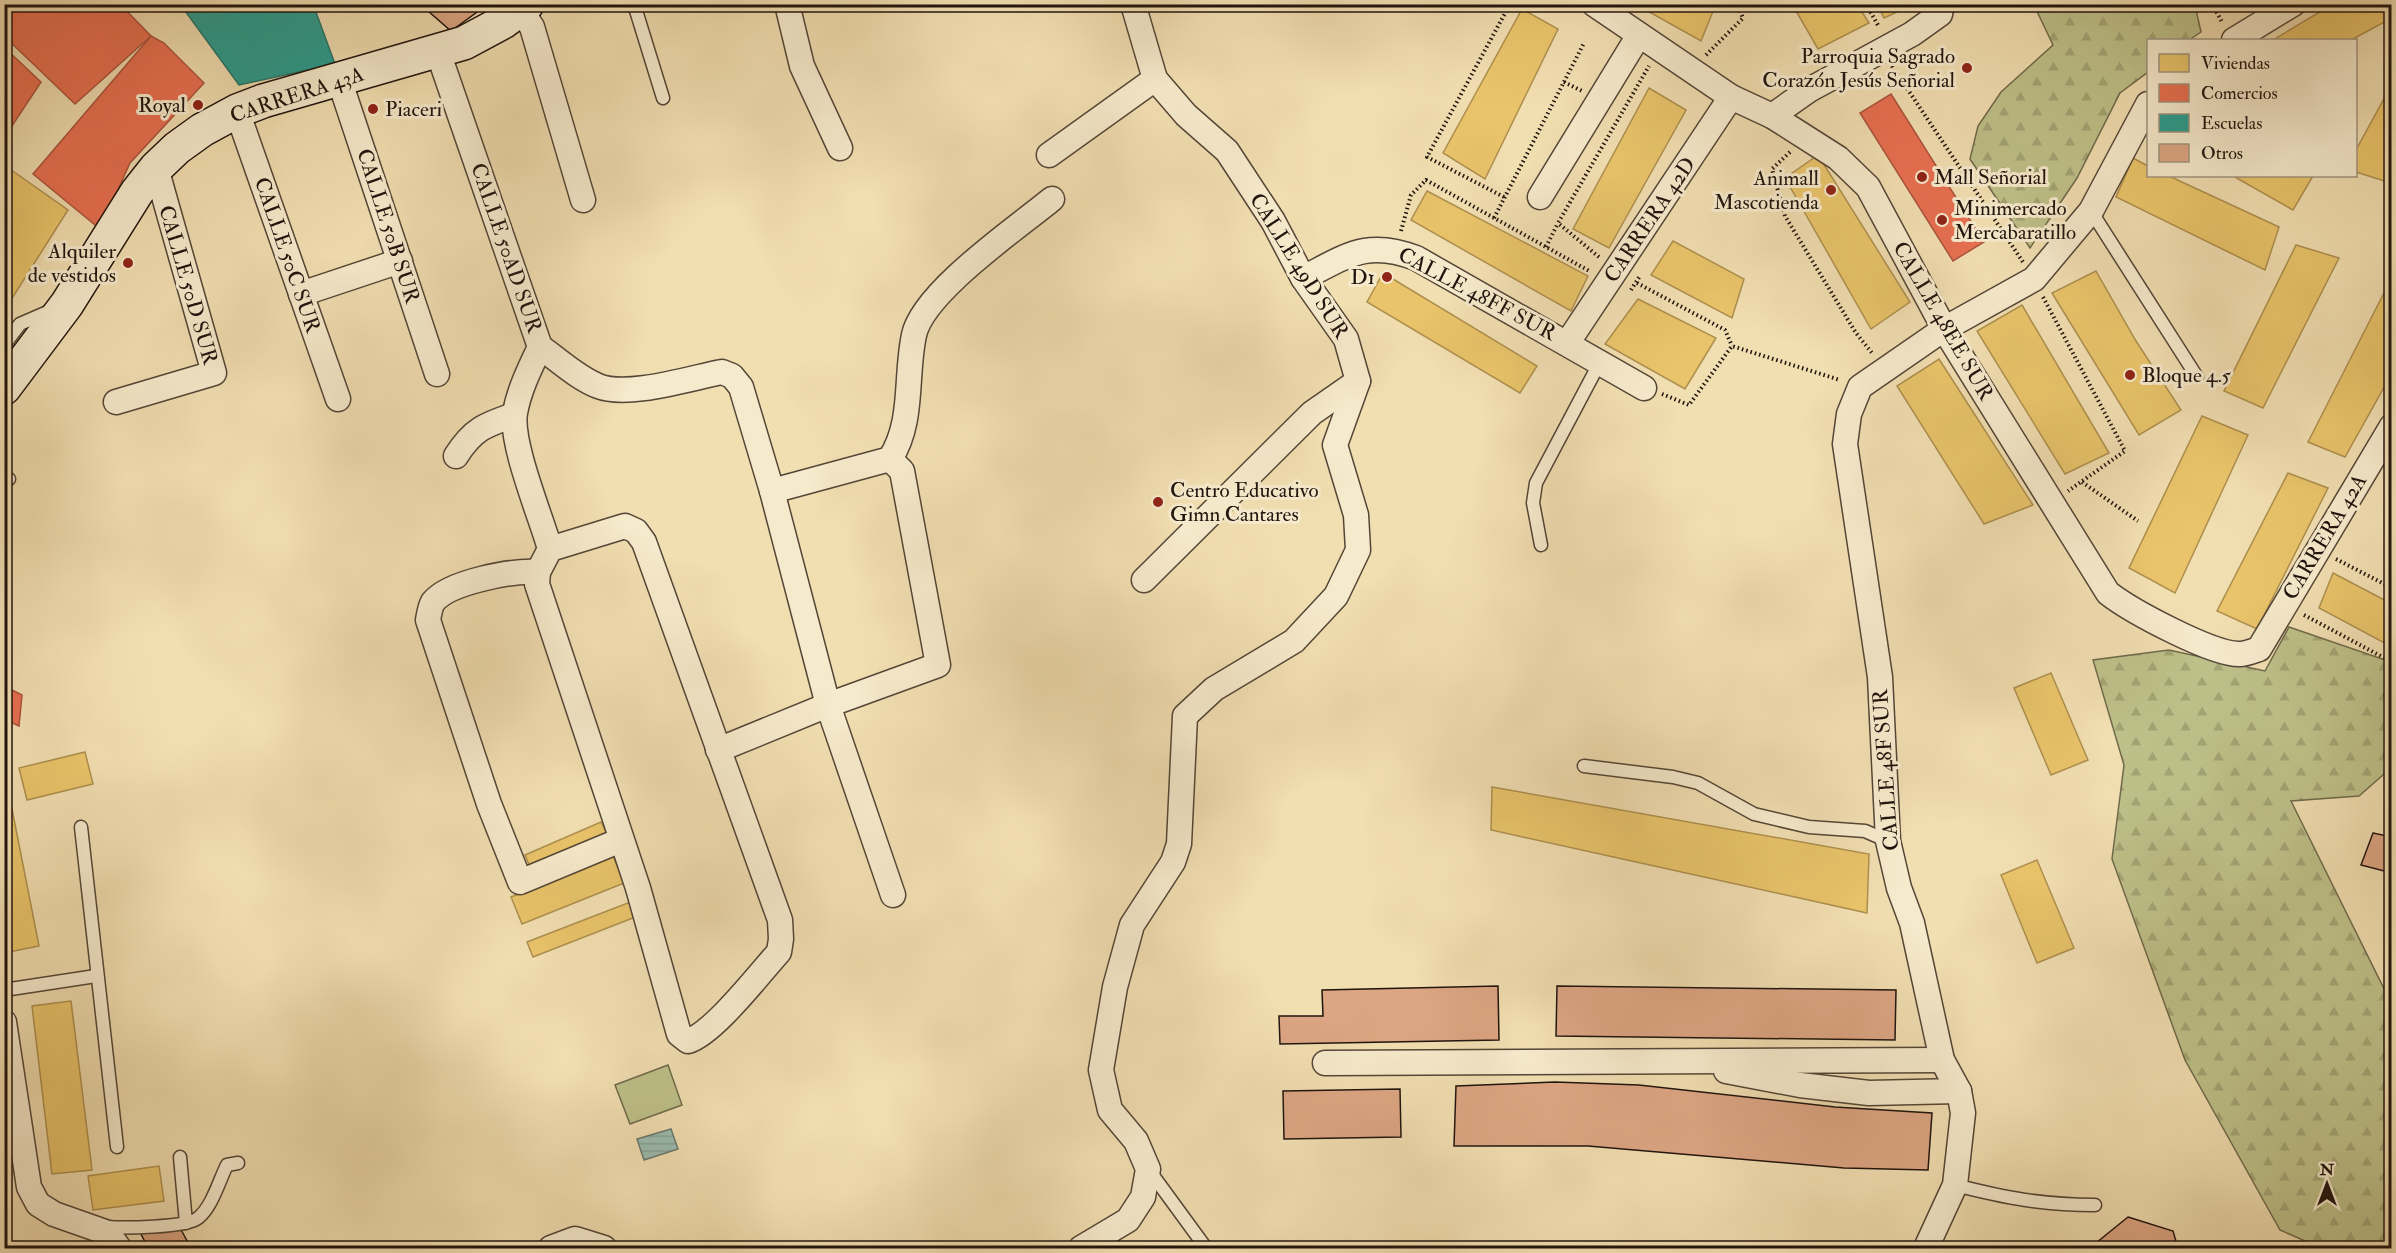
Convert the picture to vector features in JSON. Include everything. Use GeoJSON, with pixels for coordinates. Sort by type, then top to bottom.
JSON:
{"type":"FeatureCollection","features":[{"type":"Feature","properties":{"kind":"main road","name":"CARRERA 43A"},"geometry":{"type":"LineString","coordinates":[[4,388],[67,304],[137,192],[156,168],[177,148],[237,111],[339,79],[438,52],[480,36],[523,7]]}},
{"type":"Feature","properties":{"kind":"street"},"geometry":{"type":"LineString","coordinates":[[787,4],[802,66],[840,147]]}},
{"type":"Feature","properties":{"kind":"street","name":"CALLE 49D SUR"},"geometry":{"type":"LineString","coordinates":[[1133,4],[1155,79],[1186,115],[1227,151],[1273,221],[1303,278],[1346,339],[1358,381]]}},
{"type":"Feature","properties":{"kind":"street","name":"CALLE 48EE SUR"},"geometry":{"type":"LineString","coordinates":[[1594,4],[1731,97],[1772,116],[1838,158],[1868,187],[1944,329],[2108,593],[2125,606],[2218,651],[2241,654],[2259,649]]}},
{"type":"Feature","properties":{"kind":"street"},"geometry":{"type":"LineString","coordinates":[[1772,116],[1809,90],[1912,34],[1940,14],[1942,4]]}},
{"type":"Feature","properties":{"kind":"street"},"geometry":{"type":"LineString","coordinates":[[2236,39],[2293,4]]}},
{"type":"Feature","properties":{"kind":"street"},"geometry":{"type":"LineString","coordinates":[[523,7],[532,27],[583,200]]}},
{"type":"Feature","properties":{"kind":"street"},"geometry":{"type":"LineString","coordinates":[[1540,197],[1639,35]]}},
{"type":"Feature","properties":{"kind":"street","name":"CALLE 50AD SUR"},"geometry":{"type":"LineString","coordinates":[[438,52],[540,347],[521,389],[514,415],[519,448],[550,549]]}},
{"type":"Feature","properties":{"kind":"street","name":"CALLE 50B SUR"},"geometry":{"type":"LineString","coordinates":[[339,79],[437,374]]}},
{"type":"Feature","properties":{"kind":"street"},"geometry":{"type":"LineString","coordinates":[[1049,156],[1155,79]]}},
{"type":"Feature","properties":{"kind":"street","name":"CARRERA 42D"},"geometry":{"type":"LineString","coordinates":[[1568,342],[1619,286],[1731,97]]}},
{"type":"Feature","properties":{"kind":"street"},"geometry":{"type":"LineString","coordinates":[[1860,387],[1944,329],[2034,279],[2091,211],[2147,106]]}},
{"type":"Feature","properties":{"kind":"street","name":"CALLE 50C SUR"},"geometry":{"type":"LineString","coordinates":[[237,111],[338,399]]}},
{"type":"Feature","properties":{"kind":"street","name":"CALLE 50D SUR"},"geometry":{"type":"LineString","coordinates":[[116,402],[214,374],[156,168]]}},
{"type":"Feature","properties":{"kind":"street"},"geometry":{"type":"LineString","coordinates":[[772,491],[890,459],[901,441],[907,410],[914,332],[927,307],[949,284],[1052,199]]}},
{"type":"Feature","properties":{"kind":"street","name":"CALLE 48FF SUR"},"geometry":{"type":"LineString","coordinates":[[1303,278],[1347,255],[1369,249],[1393,249],[1416,258],[1568,342],[1644,388]]}},
{"type":"Feature","properties":{"kind":"street"},"geometry":{"type":"LineString","coordinates":[[301,294],[400,261]]}},
{"type":"Feature","properties":{"kind":"street"},"geometry":{"type":"LineString","coordinates":[[540,347],[580,378],[601,387],[630,390],[722,372],[732,376],[741,387],[772,491],[828,705],[893,895]]}},
{"type":"Feature","properties":{"kind":"street"},"geometry":{"type":"LineString","coordinates":[[1144,580],[1312,413],[1358,381]]}},
{"type":"Feature","properties":{"kind":"street"},"geometry":{"type":"LineString","coordinates":[[1081,1248],[1128,1220],[1143,1197],[1148,1169],[1136,1142],[1110,1110],[1101,1070],[1115,987],[1132,925],[1173,862],[1179,844],[1185,716],[1214,689],[1294,641],[1336,596],[1358,550],[1356,515],[1335,445],[1358,381]]}},
{"type":"Feature","properties":{"kind":"street","name":"CALLE 48F SUR"},"geometry":{"type":"LineString","coordinates":[[1860,387],[1849,414],[1845,444],[1880,677],[1888,841],[1899,888],[1912,923],[1929,1010],[1942,1060],[1959,1091],[1963,1113],[1955,1185],[1926,1248]]}},
{"type":"Feature","properties":{"kind":"street"},"geometry":{"type":"LineString","coordinates":[[456,456],[468,437],[487,424],[514,415]]}},
{"type":"Feature","properties":{"kind":"street","name":"CARRERA 42A"},"geometry":{"type":"LineString","coordinates":[[2259,649],[2391,426]]}},
{"type":"Feature","properties":{"kind":"street"},"geometry":{"type":"LineString","coordinates":[[718,750],[828,705],[938,665],[902,471],[890,459]]}},
{"type":"Feature","properties":{"kind":"street"},"geometry":{"type":"LineString","coordinates":[[625,526],[636,531],[645,542],[780,920],[781,939],[778,952],[698,1038],[688,1041],[679,1034],[638,888],[537,584],[538,572],[550,549],[625,526]]}},
{"type":"Feature","properties":{"kind":"street"},"geometry":{"type":"LineString","coordinates":[[538,572],[520,571],[448,590],[432,603],[428,620],[489,804],[520,882],[621,840]]}},
{"type":"Feature","properties":{"kind":"street"},"geometry":{"type":"LineString","coordinates":[[4,1022],[29,1187],[38,1204],[54,1214],[108,1233],[119,1248]]}},
{"type":"Feature","properties":{"kind":"street"},"geometry":{"type":"LineString","coordinates":[[1667,1060],[1800,1085],[1858,1092],[1959,1091]]}},
{"type":"Feature","properties":{"kind":"street"},"geometry":{"type":"LineString","coordinates":[[1325,1063],[1942,1060]]}},
{"type":"Feature","properties":{"kind":"street"},"geometry":{"type":"LineString","coordinates":[[551,1248],[575,1239],[601,1246]]}},
{"type":"Feature","properties":{"kind":"lane"},"geometry":{"type":"LineString","coordinates":[[634,4],[663,98]]}},
{"type":"Feature","properties":{"kind":"lane"},"geometry":{"type":"LineString","coordinates":[[2091,211],[2197,377]]}},
{"type":"Feature","properties":{"kind":"lane"},"geometry":{"type":"LineString","coordinates":[[4,345],[20,324],[67,304]]}},
{"type":"Feature","properties":{"kind":"lane"},"geometry":{"type":"LineString","coordinates":[[1540,545],[1533,503],[1536,483],[1600,362]]}},
{"type":"Feature","properties":{"kind":"lane"},"geometry":{"type":"LineString","coordinates":[[1584,766],[1689,781],[1754,814],[1809,827],[1865,831],[1888,841]]}},
{"type":"Feature","properties":{"kind":"lane"},"geometry":{"type":"LineString","coordinates":[[81,827],[117,1147]]}},
{"type":"Feature","properties":{"kind":"lane"},"geometry":{"type":"LineString","coordinates":[[4,990],[96,976]]}},
{"type":"Feature","properties":{"kind":"lane"},"geometry":{"type":"LineString","coordinates":[[180,1157],[186,1223]]}},
{"type":"Feature","properties":{"kind":"lane"},"geometry":{"type":"LineString","coordinates":[[92,1226],[129,1229],[186,1223],[199,1218],[209,1203],[227,1165],[238,1163]]}},
{"type":"Feature","properties":{"kind":"lane"},"geometry":{"type":"LineString","coordinates":[[1148,1169],[1206,1248]]}},
{"type":"Feature","properties":{"kind":"lane"},"geometry":{"type":"LineString","coordinates":[[1955,1185],[2016,1200],[2047,1204],[2095,1205]]}},
{"type":"Feature","properties":{"kind":"path"},"geometry":{"type":"LineString","coordinates":[[1504,197],[1427,157],[1510,4]]}},
{"type":"Feature","properties":{"kind":"path"},"geometry":{"type":"LineString","coordinates":[[1691,70],[1743,18],[1737,4]]}},
{"type":"Feature","properties":{"kind":"path"},"geometry":{"type":"LineString","coordinates":[[1494,218],[1584,43]]}},
{"type":"Feature","properties":{"kind":"path"},"geometry":{"type":"LineString","coordinates":[[1546,247],[1660,49]]}},
{"type":"Feature","properties":{"kind":"path"},"geometry":{"type":"LineString","coordinates":[[1797,145],[1772,170],[1785,216],[1856,333],[1886,369]]}},
{"type":"Feature","properties":{"kind":"path"},"geometry":{"type":"LineString","coordinates":[[1411,236],[1400,230],[1411,195],[1426,180],[1619,286],[1637,283],[1725,330],[1732,346],[1860,387]]}},
{"type":"Feature","properties":{"kind":"path"},"geometry":{"type":"LineString","coordinates":[[1558,223],[1597,256]]}},
{"type":"Feature","properties":{"kind":"path"},"geometry":{"type":"LineString","coordinates":[[1637,283],[1640,274]]}},
{"type":"Feature","properties":{"kind":"path"},"geometry":{"type":"LineString","coordinates":[[1644,388],[1689,405],[1732,346]]}},
{"type":"Feature","properties":{"kind":"path"},"geometry":{"type":"LineString","coordinates":[[2082,482],[2138,521]]}},
{"type":"Feature","properties":{"kind":"path"},"geometry":{"type":"LineString","coordinates":[[2318,550],[2391,588]]}},
{"type":"Feature","properties":{"kind":"path"},"geometry":{"type":"LineString","coordinates":[[2285,604],[2391,662]]}},
{"type":"Feature","properties":{"kind":"green space"},"geometry":{"type":"Polygon","coordinates":[[[2034,5],[2195,5],[2201,32],[2190,39],[2147,39],[2147,73],[2120,93],[2077,178],[2030,248],[1970,159],[1978,126],[2001,92],[2053,45],[2034,5]]]}},
{"type":"Feature","properties":{"kind":"green space"},"geometry":{"type":"Polygon","coordinates":[[[2289,627],[2391,662],[2391,768],[2359,796],[2291,801],[2391,1003],[2391,1248],[2321,1248],[2280,1230],[2185,1060],[2112,859],[2124,765],[2093,660],[2169,650],[2265,671],[2289,627]]]}},
{"type":"Feature","properties":{"kind":"green space"},"geometry":{"type":"Polygon","coordinates":[[[668,1065],[682,1105],[630,1124],[615,1085],[668,1065]]]}},
{"type":"Feature","properties":{"kind":"water"},"geometry":{"type":"Polygon","coordinates":[[[671,1129],[678,1149],[644,1160],[637,1139],[671,1129]]]}},
{"type":"Feature","properties":{"kind":"building: Viviendas"},"geometry":{"type":"Polygon","coordinates":[[[1635,4],[1716,4],[1701,41],[1635,4]]]}},
{"type":"Feature","properties":{"kind":"building: Viviendas"},"geometry":{"type":"Polygon","coordinates":[[[1792,4],[1857,4],[1869,23],[1818,49],[1792,4]]]}},
{"type":"Feature","properties":{"kind":"building: Viviendas"},"geometry":{"type":"Polygon","coordinates":[[[1877,4],[1914,4],[1884,18],[1877,4]]]}},
{"type":"Feature","properties":{"kind":"building: Viviendas"},"geometry":{"type":"Polygon","coordinates":[[[2333,4],[2392,4],[2392,18],[2353,39],[2275,39],[2333,4]]]}},
{"type":"Feature","properties":{"kind":"building: Viviendas"},"geometry":{"type":"Polygon","coordinates":[[[1522,9],[1558,29],[1485,179],[1443,153],[1522,9]]]}},
{"type":"Feature","properties":{"kind":"building: Viviendas"},"geometry":{"type":"Polygon","coordinates":[[[2392,84],[2391,183],[2357,172],[2357,148],[2392,84]]]}},
{"type":"Feature","properties":{"kind":"building: Viviendas"},"geometry":{"type":"Polygon","coordinates":[[[1649,88],[1686,110],[1609,248],[1573,229],[1649,88]]]}},
{"type":"Feature","properties":{"kind":"building: Viviendas"},"geometry":{"type":"Polygon","coordinates":[[[1818,155],[1910,302],[1871,329],[1785,178],[1818,155]]]}},
{"type":"Feature","properties":{"kind":"building: Viviendas"},"geometry":{"type":"Polygon","coordinates":[[[2133,158],[2147,165],[2147,177],[2171,177],[2279,227],[2265,270],[2116,197],[2133,158]]]}},
{"type":"Feature","properties":{"kind":"building: Viviendas"},"geometry":{"type":"Polygon","coordinates":[[[7,167],[68,210],[4,311],[4,171],[7,167]]]}},
{"type":"Feature","properties":{"kind":"building: Viviendas"},"geometry":{"type":"Polygon","coordinates":[[[2235,177],[2312,177],[2293,210],[2235,177]]]}},
{"type":"Feature","properties":{"kind":"building: Viviendas"},"geometry":{"type":"Polygon","coordinates":[[[1427,191],[1588,276],[1571,311],[1411,220],[1427,191]]]}},
{"type":"Feature","properties":{"kind":"building: Viviendas"},"geometry":{"type":"Polygon","coordinates":[[[1673,241],[1744,279],[1732,318],[1651,275],[1673,241]]]}},
{"type":"Feature","properties":{"kind":"building: Viviendas"},"geometry":{"type":"Polygon","coordinates":[[[2296,245],[2339,258],[2263,408],[2224,391],[2296,245]]]}},
{"type":"Feature","properties":{"kind":"building: Viviendas","name":"Bloque 4.5"},"geometry":{"type":"Polygon","coordinates":[[[2096,271],[2136,341],[2181,410],[2139,435],[2052,293],[2096,271]]]}},
{"type":"Feature","properties":{"kind":"building: Viviendas"},"geometry":{"type":"Polygon","coordinates":[[[1383,273],[1537,366],[1520,393],[1367,302],[1383,273]]]}},
{"type":"Feature","properties":{"kind":"building: Viviendas"},"geometry":{"type":"Polygon","coordinates":[[[2386,289],[2392,292],[2392,373],[2345,457],[2308,442],[2386,289]]]}},
{"type":"Feature","properties":{"kind":"building: Viviendas"},"geometry":{"type":"Polygon","coordinates":[[[1638,299],[1716,338],[1685,389],[1605,344],[1638,299]]]}},
{"type":"Feature","properties":{"kind":"building: Viviendas"},"geometry":{"type":"Polygon","coordinates":[[[2022,305],[2109,453],[2065,474],[1977,331],[2022,305]]]}},
{"type":"Feature","properties":{"kind":"building: Viviendas"},"geometry":{"type":"Polygon","coordinates":[[[1939,359],[2033,505],[1984,524],[1897,386],[1939,359]]]}},
{"type":"Feature","properties":{"kind":"building: Viviendas"},"geometry":{"type":"Polygon","coordinates":[[[2202,416],[2248,435],[2175,593],[2129,568],[2202,416]]]}},
{"type":"Feature","properties":{"kind":"building: Viviendas"},"geometry":{"type":"Polygon","coordinates":[[[2288,473],[2328,488],[2257,629],[2217,611],[2288,473]]]}},
{"type":"Feature","properties":{"kind":"building: Viviendas"},"geometry":{"type":"Polygon","coordinates":[[[2333,573],[2392,604],[2392,647],[2319,608],[2333,573]]]}},
{"type":"Feature","properties":{"kind":"building: Viviendas"},"geometry":{"type":"Polygon","coordinates":[[[2051,673],[2088,760],[2051,775],[2014,688],[2051,673]]]}},
{"type":"Feature","properties":{"kind":"building: Viviendas"},"geometry":{"type":"Polygon","coordinates":[[[85,752],[93,784],[27,800],[19,768],[85,752]]]}},
{"type":"Feature","properties":{"kind":"building: Viviendas"},"geometry":{"type":"Polygon","coordinates":[[[1492,787],[1869,854],[1867,913],[1491,830],[1492,787]]]}},
{"type":"Feature","properties":{"kind":"building: Viviendas"},"geometry":{"type":"Polygon","coordinates":[[[12,809],[39,946],[4,953],[4,811],[12,809]]]}},
{"type":"Feature","properties":{"kind":"building: Viviendas"},"geometry":{"type":"Polygon","coordinates":[[[601,822],[607,834],[530,867],[525,855],[601,822]]]}},
{"type":"Feature","properties":{"kind":"building: Viviendas"},"geometry":{"type":"Polygon","coordinates":[[[613,856],[624,883],[522,924],[511,897],[613,856]]]}},
{"type":"Feature","properties":{"kind":"building: Viviendas"},"geometry":{"type":"Polygon","coordinates":[[[2037,860],[2074,948],[2037,963],[2001,875],[2037,860]]]}},
{"type":"Feature","properties":{"kind":"building: Viviendas"},"geometry":{"type":"Polygon","coordinates":[[[633,901],[638,916],[533,957],[527,942],[633,901]]]}},
{"type":"Feature","properties":{"kind":"building: Viviendas"},"geometry":{"type":"Polygon","coordinates":[[[71,1001],[92,1170],[52,1174],[32,1006],[71,1001]]]}},
{"type":"Feature","properties":{"kind":"building: Viviendas"},"geometry":{"type":"Polygon","coordinates":[[[159,1166],[164,1201],[93,1210],[88,1176],[159,1166]]]}},
{"type":"Feature","properties":{"kind":"building: Comercios"},"geometry":{"type":"Polygon","coordinates":[[[4,4],[120,4],[151,36],[75,104],[4,36],[4,4]]]}},
{"type":"Feature","properties":{"kind":"building: Comercios"},"geometry":{"type":"Polygon","coordinates":[[[151,36],[164,43],[204,83],[130,163],[100,229],[33,174],[151,36]]]}},
{"type":"Feature","properties":{"kind":"building: Comercios"},"geometry":{"type":"Polygon","coordinates":[[[4,47],[41,82],[4,138],[4,47]]]}},
{"type":"Feature","properties":{"kind":"building: Comercios","name":"Mall Señorial"},"geometry":{"type":"Polygon","coordinates":[[[1891,94],[1984,242],[1953,261],[1860,113],[1891,94]]]}},
{"type":"Feature","properties":{"kind":"building: Comercios"},"geometry":{"type":"Polygon","coordinates":[[[4,686],[22,695],[19,726],[4,719],[4,686]]]}},
{"type":"Feature","properties":{"kind":"building: Escuelas"},"geometry":{"type":"Polygon","coordinates":[[[180,4],[313,4],[335,64],[239,85],[180,4]]]}},
{"type":"Feature","properties":{"kind":"building: Otros"},"geometry":{"type":"Polygon","coordinates":[[[420,4],[488,4],[451,31],[420,4]]]}},
{"type":"Feature","properties":{"kind":"building: Otros"},"geometry":{"type":"Polygon","coordinates":[[[2373,833],[2392,837],[2392,873],[2361,865],[2373,833]]]}},
{"type":"Feature","properties":{"kind":"building: Otros"},"geometry":{"type":"Polygon","coordinates":[[[1498,986],[1499,1040],[1280,1044],[1279,1016],[1323,1016],[1322,990],[1498,986]]]}},
{"type":"Feature","properties":{"kind":"building: Otros"},"geometry":{"type":"Polygon","coordinates":[[[1557,986],[1896,990],[1895,1040],[1556,1036],[1557,986]]]}},
{"type":"Feature","properties":{"kind":"building: Otros"},"geometry":{"type":"Polygon","coordinates":[[[1555,1082],[1639,1085],[1835,1107],[1932,1113],[1928,1170],[1844,1168],[1588,1146],[1454,1146],[1456,1086],[1555,1082]]]}},
{"type":"Feature","properties":{"kind":"building: Otros"},"geometry":{"type":"Polygon","coordinates":[[[1400,1089],[1401,1137],[1284,1139],[1283,1091],[1400,1089]]]}},
{"type":"Feature","properties":{"kind":"building: Otros"},"geometry":{"type":"Polygon","coordinates":[[[2128,1217],[2173,1231],[2178,1248],[2110,1248],[2096,1243],[2128,1217]]]}},
{"type":"Feature","properties":{"kind":"building: Otros"},"geometry":{"type":"Polygon","coordinates":[[[179,1226],[191,1248],[148,1248],[140,1232],[179,1226]]]}},
{"type":"Feature","properties":{"kind":"place","name":"Parroquia Sagrado Corazón Jesús Señorial"},"geometry":{"type":"Point","coordinates":[1967,68]}},
{"type":"Feature","properties":{"kind":"place","name":"Royal"},"geometry":{"type":"Point","coordinates":[198,105]}},
{"type":"Feature","properties":{"kind":"place","name":"Piaceri"},"geometry":{"type":"Point","coordinates":[373,109]}},
{"type":"Feature","properties":{"kind":"place","name":"Mall Señorial"},"geometry":{"type":"Point","coordinates":[1922,177]}},
{"type":"Feature","properties":{"kind":"place","name":"Animall Mascotienda"},"geometry":{"type":"Point","coordinates":[1831,190]}},
{"type":"Feature","properties":{"kind":"place","name":"Minimercado Mercabaratillo"},"geometry":{"type":"Point","coordinates":[1942,220]}},
{"type":"Feature","properties":{"kind":"place","name":"Alquiler de vestidos"},"geometry":{"type":"Point","coordinates":[128,263]}},
{"type":"Feature","properties":{"kind":"place","name":"D1"},"geometry":{"type":"Point","coordinates":[1387,277]}},
{"type":"Feature","properties":{"kind":"place","name":"Bloque 4.5"},"geometry":{"type":"Point","coordinates":[2130,375]}},
{"type":"Feature","properties":{"kind":"place","name":"Centro Educativo Gimn Cantares"},"geometry":{"type":"Point","coordinates":[1158,502]}}]}
